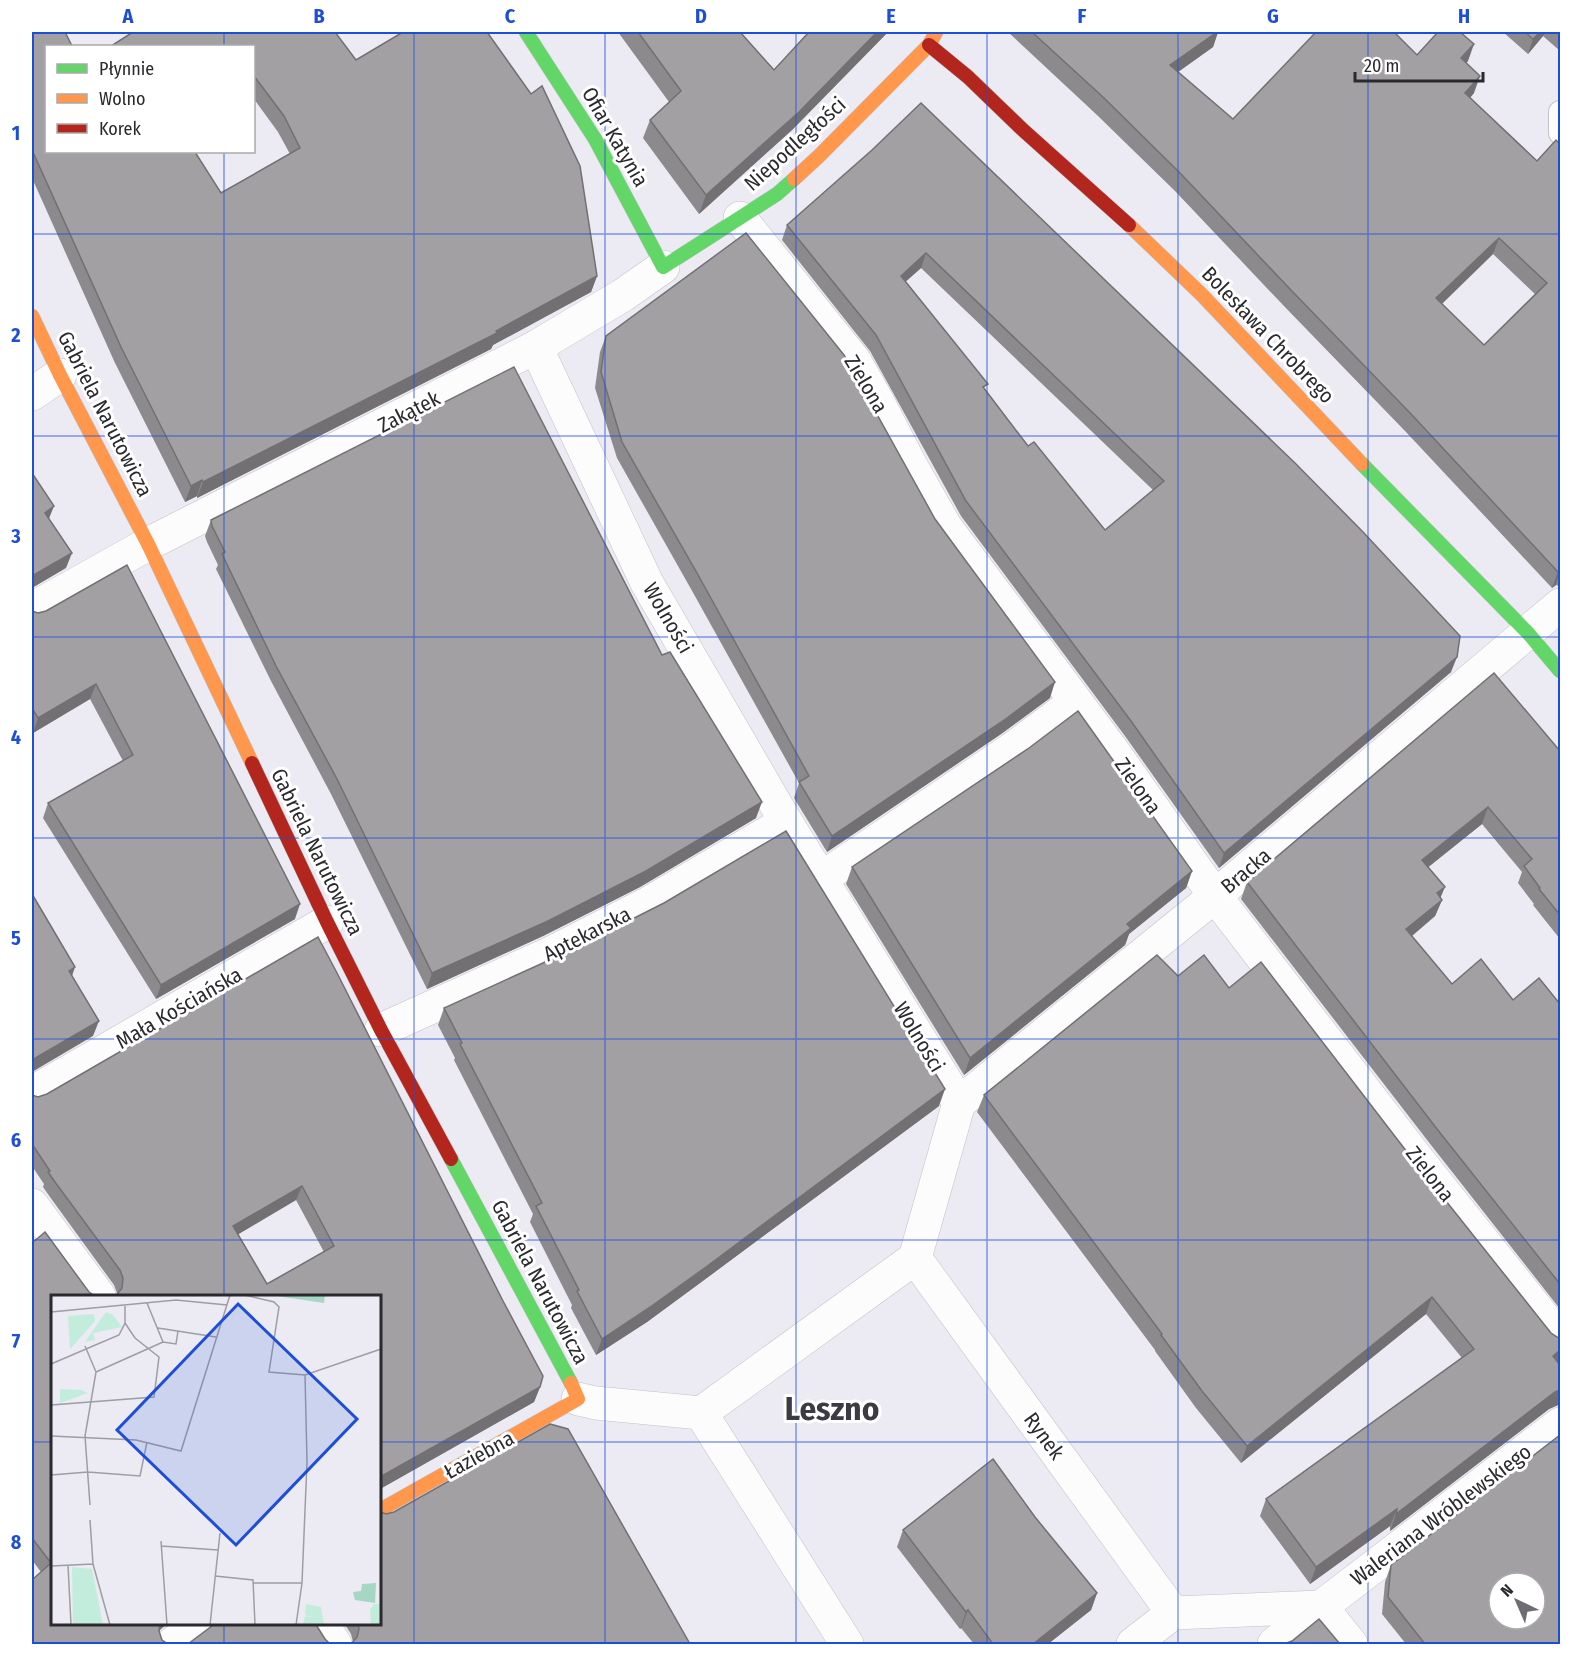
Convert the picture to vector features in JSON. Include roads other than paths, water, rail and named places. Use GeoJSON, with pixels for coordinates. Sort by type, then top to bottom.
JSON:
{"type":"FeatureCollection","features":[{"type":"Feature","properties":{"kind":"street","name":"Ofiar Katynia"},"geometry":{"type":"LineString","coordinates":[[526,32],[595,139],[663,267]]}},
{"type":"Feature","properties":{"kind":"street","name":"Niepodległości"},"geometry":{"type":"LineString","coordinates":[[663,267],[777,194],[819,156],[929,45],[936,32]]}},
{"type":"Feature","properties":{"kind":"street","name":"Bolesława Chrobrego"},"geometry":{"type":"LineString","coordinates":[[929,45],[968,76],[1023,130],[1155,249],[1401,506],[1528,633],[1560,671]]}},
{"type":"Feature","properties":{"kind":"street","name":"Zielona"},"geometry":{"type":"LineString","coordinates":[[740,218],[854,360],[945,526],[1110,747],[1215,896],[1416,1157],[1560,1338]]}},
{"type":"Feature","properties":{"kind":"street","name":"Zakątek"},"geometry":{"type":"LineString","coordinates":[[32,609],[148,544],[536,347],[623,295],[663,267]]}},
{"type":"Feature","properties":{"kind":"street","name":"Gabriela Narutowicza"},"geometry":{"type":"LineString","coordinates":[[32,316],[148,544],[327,922],[381,1030],[578,1399]]}},
{"type":"Feature","properties":{"kind":"street","name":"Wolności"},"geometry":{"type":"LineString","coordinates":[[536,347],[647,584],[786,822],[959,1103]]}},
{"type":"Feature","properties":{"kind":"street"},"geometry":{"type":"LineString","coordinates":[[32,394],[60,375]]}},
{"type":"Feature","properties":{"kind":"street","name":"Bracka"},"geometry":{"type":"LineString","coordinates":[[959,1103],[1215,896],[1560,605]]}},
{"type":"Feature","properties":{"kind":"street"},"geometry":{"type":"LineString","coordinates":[[822,878],[1012,749],[1076,702]]}},
{"type":"Feature","properties":{"kind":"street","name":"Aptekarska"},"geometry":{"type":"LineString","coordinates":[[381,1030],[551,953],[639,908],[786,822]]}},
{"type":"Feature","properties":{"kind":"street","name":"Mała Kościańska"},"geometry":{"type":"LineString","coordinates":[[32,1093],[327,922]]}},
{"type":"Feature","properties":{"kind":"street"},"geometry":{"type":"LineString","coordinates":[[578,1399],[596,1403],[700,1413],[915,1258],[959,1103]]}},
{"type":"Feature","properties":{"kind":"street"},"geometry":{"type":"LineString","coordinates":[[32,1205],[98,1295]]}},
{"type":"Feature","properties":{"kind":"street","name":"Rynek"},"geometry":{"type":"LineString","coordinates":[[915,1258],[1173,1613]]}},
{"type":"Feature","properties":{"kind":"street","name":"Łaziebna"},"geometry":{"type":"LineString","coordinates":[[381,1509],[578,1399]]}},
{"type":"Feature","properties":{"kind":"street"},"geometry":{"type":"LineString","coordinates":[[700,1413],[848,1644]]}},
{"type":"Feature","properties":{"kind":"street","name":"Waleriana Wróblewskiego"},"geometry":{"type":"LineString","coordinates":[[1274,1644],[1560,1424]]}},
{"type":"Feature","properties":{"kind":"street"},"geometry":{"type":"LineString","coordinates":[[1133,1644],[1173,1613],[1321,1607],[1351,1644]]}},
{"type":"Feature","properties":{"kind":"street"},"geometry":{"type":"LineString","coordinates":[[172,1644],[196,1625]]}},
{"type":"Feature","properties":{"kind":"street"},"geometry":{"type":"LineString","coordinates":[[323,1625],[335,1644]]}},
{"type":"Feature","properties":{"kind":"lane"},"geometry":{"type":"LineString","coordinates":[[1560,112],[1560,133]]}},
{"type":"Feature","properties":{"kind":"district","name":"Leszno"},"geometry":{"type":"Point","coordinates":[832,1409]}}]}
